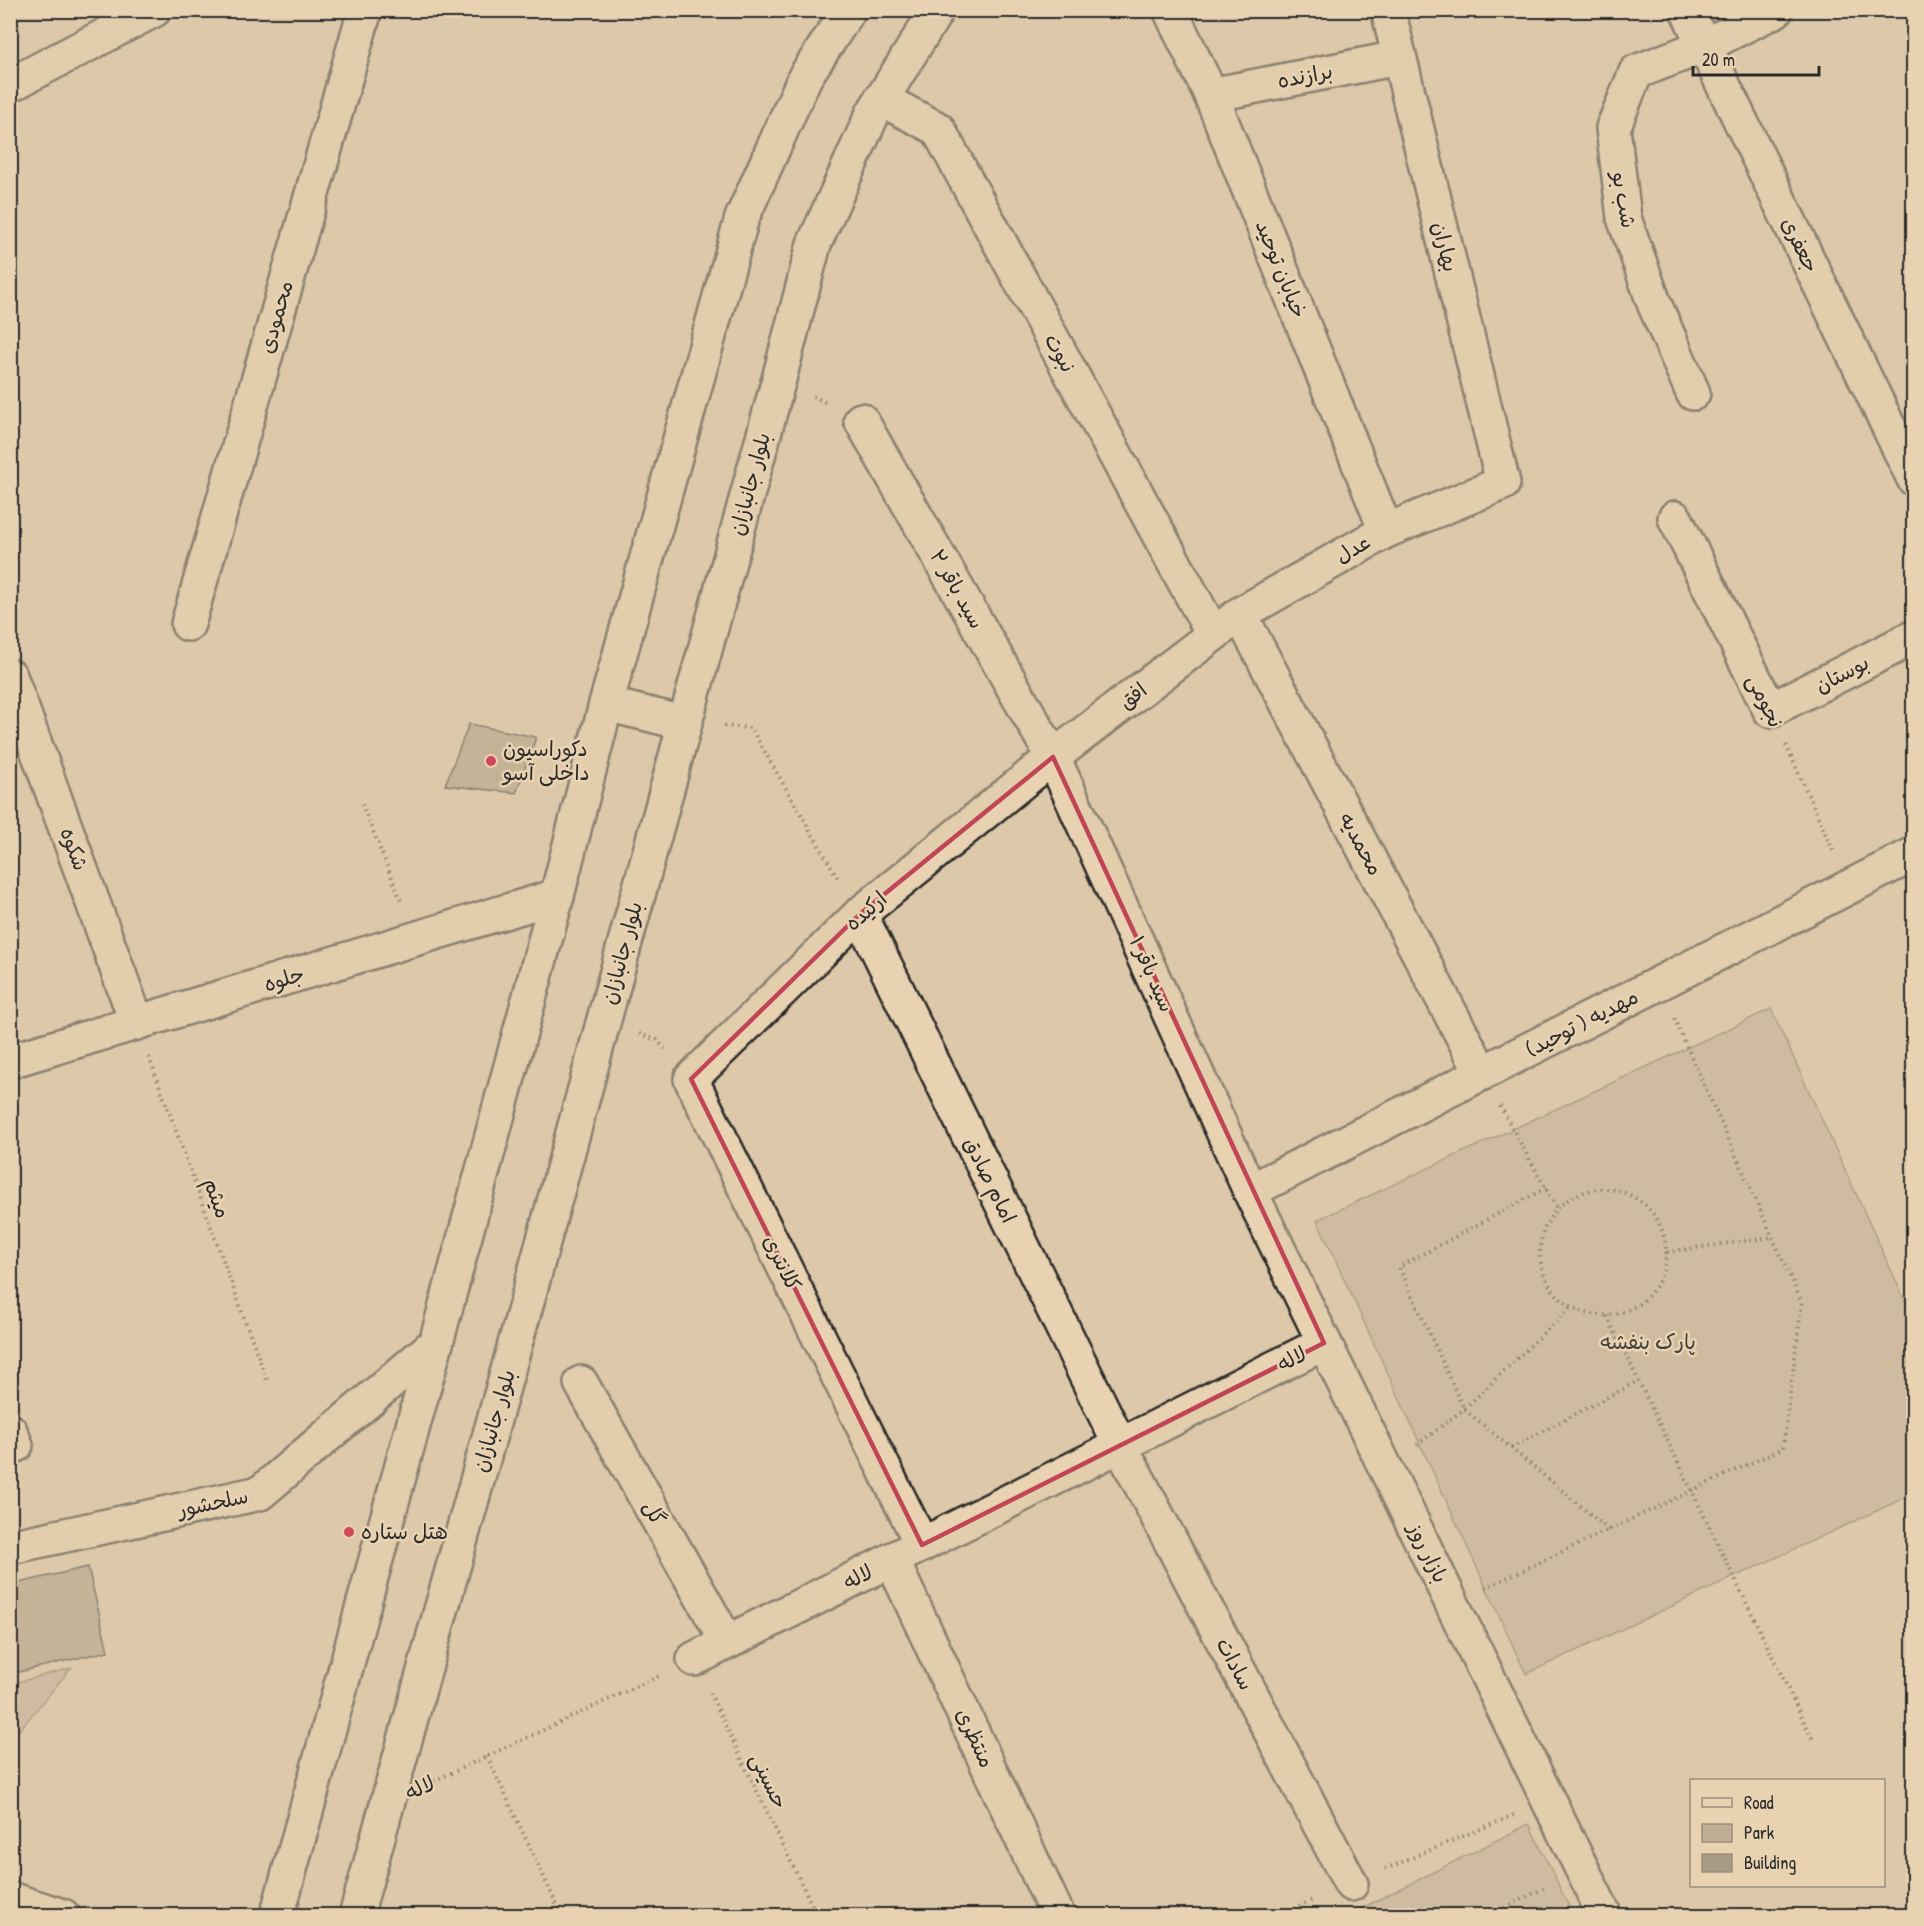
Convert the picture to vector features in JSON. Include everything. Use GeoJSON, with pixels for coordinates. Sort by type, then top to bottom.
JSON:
{"type":"FeatureCollection","features":[{"type":"Feature","properties":{"kind":"street"},"geometry":{"type":"LineString","coordinates":[[10,85],[154,10]]}},
{"type":"Feature","properties":{"kind":"street","name":"محمودی"},"geometry":{"type":"LineString","coordinates":[[188,624],[365,10]]}},
{"type":"Feature","properties":{"kind":"street"},"geometry":{"type":"LineString","coordinates":[[276,1916],[436,1343],[557,896],[606,704],[742,218],[805,77],[849,10]]}},
{"type":"Feature","properties":{"kind":"street","name":"بلوار جانبازان"},"geometry":{"type":"LineString","coordinates":[[356,1916],[779,379],[814,244],[873,113],[937,10]]}},
{"type":"Feature","properties":{"kind":"street","name":"خیابان توحید"},"geometry":{"type":"LineString","coordinates":[[1170,10],[1211,95],[1386,531]]}},
{"type":"Feature","properties":{"kind":"street","name":"بهاران"},"geometry":{"type":"LineString","coordinates":[[1388,10],[1503,483]]}},
{"type":"Feature","properties":{"kind":"street","name":"جعفری"},"geometry":{"type":"LineString","coordinates":[[1687,10],[1914,479]]}},
{"type":"Feature","properties":{"kind":"street","name":"شب بو"},"geometry":{"type":"LineString","coordinates":[[1693,393],[1654,303],[1624,218],[1613,128],[1636,72],[1704,46],[1776,10]]}},
{"type":"Feature","properties":{"kind":"street","name":"برازنده"},"geometry":{"type":"LineString","coordinates":[[1211,95],[1398,58]]}},
{"type":"Feature","properties":{"kind":"street","name":"نبوت"},"geometry":{"type":"LineString","coordinates":[[881,99],[938,129],[1213,634]]}},
{"type":"Feature","properties":{"kind":"street","name":"سید باقر ۲"},"geometry":{"type":"LineString","coordinates":[[861,420],[1053,757]]}},
{"type":"Feature","properties":{"kind":"street","name":"عدل"},"geometry":{"type":"LineString","coordinates":[[1213,634],[1240,614],[1386,531],[1503,483]]}},
{"type":"Feature","properties":{"kind":"street","name":"نجومی"},"geometry":{"type":"LineString","coordinates":[[1675,518],[1770,710]]}},
{"type":"Feature","properties":{"kind":"street","name":"محمدیه"},"geometry":{"type":"LineString","coordinates":[[1240,614],[1482,1073]]}},
{"type":"Feature","properties":{"kind":"street","name":"افق"},"geometry":{"type":"LineString","coordinates":[[1053,757],[1213,634]]}},
{"type":"Feature","properties":{"kind":"street","name":"بوستان"},"geometry":{"type":"LineString","coordinates":[[1770,710],[1914,637]]}},
{"type":"Feature","properties":{"kind":"street","name":"شکوه"},"geometry":{"type":"LineString","coordinates":[[10,676],[137,1023]]}},
{"type":"Feature","properties":{"kind":"street"},"geometry":{"type":"LineString","coordinates":[[606,704],[684,723]]}},
{"type":"Feature","properties":{"kind":"street","name":"ارکیده"},"geometry":{"type":"LineString","coordinates":[[692,1079],[860,914],[1053,757]]}},
{"type":"Feature","properties":{"kind":"street","name":"سید باقر ۱"},"geometry":{"type":"LineString","coordinates":[[1053,757],[1250,1191]]}},
{"type":"Feature","properties":{"kind":"street","name":"مهدیه ( توحید)"},"geometry":{"type":"LineString","coordinates":[[1250,1191],[1914,854]]}},
{"type":"Feature","properties":{"kind":"street","name":"جلوه"},"geometry":{"type":"LineString","coordinates":[[10,1061],[557,896]]}},
{"type":"Feature","properties":{"kind":"street","name":"امام صادق"},"geometry":{"type":"LineString","coordinates":[[860,914],[1120,1445]]}},
{"type":"Feature","properties":{"kind":"street","name":"کلانتری"},"geometry":{"type":"LineString","coordinates":[[692,1079],[922,1545]]}},
{"type":"Feature","properties":{"kind":"street","name":"بازار روز"},"geometry":{"type":"LineString","coordinates":[[1250,1191],[1605,1916]]}},
{"type":"Feature","properties":{"kind":"street","name":"سلحشور"},"geometry":{"type":"LineString","coordinates":[[10,1547],[260,1493],[436,1343]]}},
{"type":"Feature","properties":{"kind":"street","name":"لاله"},"geometry":{"type":"LineString","coordinates":[[694,1659],[1324,1343]]}},
{"type":"Feature","properties":{"kind":"street","name":"گل"},"geometry":{"type":"LineString","coordinates":[[581,1383],[727,1642]]}},
{"type":"Feature","properties":{"kind":"street","name":"سادات"},"geometry":{"type":"LineString","coordinates":[[1120,1445],[1351,1884]]}},
{"type":"Feature","properties":{"kind":"street","name":"منتظری"},"geometry":{"type":"LineString","coordinates":[[892,1560],[1058,1916]]}},
{"type":"Feature","properties":{"kind":"street"},"geometry":{"type":"LineString","coordinates":[[10,1899],[63,1916]]}},
{"type":"Feature","properties":{"kind":"path"},"geometry":{"type":"LineString","coordinates":[[779,379],[861,420]]}},
{"type":"Feature","properties":{"kind":"path","name":"نجومی"},"geometry":{"type":"LineString","coordinates":[[1770,710],[1849,887]]}},
{"type":"Feature","properties":{"kind":"path"},"geometry":{"type":"LineString","coordinates":[[684,723],[750,728],[860,914]]}},
{"type":"Feature","properties":{"kind":"path"},"geometry":{"type":"LineString","coordinates":[[362,804],[417,939]]}},
{"type":"Feature","properties":{"kind":"path"},"geometry":{"type":"LineString","coordinates":[[1452,1604],[1783,1448],[1802,1303],[1658,984]]}},
{"type":"Feature","properties":{"kind":"path"},"geometry":{"type":"LineString","coordinates":[[603,1021],[657,1040],[692,1079]]}},
{"type":"Feature","properties":{"kind":"path","name":"میثم"},"geometry":{"type":"LineString","coordinates":[[137,1023],[268,1383]]}},
{"type":"Feature","properties":{"kind":"path"},"geometry":{"type":"LineString","coordinates":[[1482,1073],[1556,1207]]}},
{"type":"Feature","properties":{"kind":"path"},"geometry":{"type":"LineString","coordinates":[[1546,1188],[1399,1267],[1464,1409],[1609,1530]]}},
{"type":"Feature","properties":{"kind":"path"},"geometry":{"type":"LineString","coordinates":[[1589,1188],[1627,1192],[1657,1216],[1667,1252],[1659,1283],[1637,1306],[1607,1316],[1588,1314],[1570,1307],[1549,1287],[1540,1261],[1542,1232],[1556,1207],[1589,1188]]}},
{"type":"Feature","properties":{"kind":"path"},"geometry":{"type":"LineString","coordinates":[[1667,1252],[1772,1237]]}},
{"type":"Feature","properties":{"kind":"path"},"geometry":{"type":"LineString","coordinates":[[1386,1469],[1464,1409],[1570,1307]]}},
{"type":"Feature","properties":{"kind":"path"},"geometry":{"type":"LineString","coordinates":[[1607,1316],[1814,1740]]}},
{"type":"Feature","properties":{"kind":"path"},"geometry":{"type":"LineString","coordinates":[[1511,1448],[1638,1381]]}},
{"type":"Feature","properties":{"kind":"path","name":"لاله"},"geometry":{"type":"LineString","coordinates":[[387,1803],[694,1659]]}},
{"type":"Feature","properties":{"kind":"path","name":"حسینی"},"geometry":{"type":"LineString","coordinates":[[694,1659],[817,1916]]}},
{"type":"Feature","properties":{"kind":"path"},"geometry":{"type":"LineString","coordinates":[[487,1756],[562,1916]]}},
{"type":"Feature","properties":{"kind":"path"},"geometry":{"type":"LineString","coordinates":[[1351,1884],[1549,1800]]}},
{"type":"Feature","properties":{"kind":"path"},"geometry":{"type":"LineString","coordinates":[[1490,1916],[1582,1869]]}},
{"type":"Feature","properties":{"kind":"highlighted area"},"geometry":{"type":"Polygon","coordinates":[[[1053,757],[1324,1343],[922,1545],[691,1079],[860,914],[1053,757]]]}},
{"type":"Feature","properties":{"kind":"green space","name":"پارک بنفشه"},"geometry":{"type":"Polygon","coordinates":[[[1771,1009],[1913,1318],[1913,1494],[1526,1674],[1317,1220],[1771,1009]]]}},
{"type":"Feature","properties":{"kind":"green space"},"geometry":{"type":"Polygon","coordinates":[[[71,1668],[11,1740],[11,1684],[71,1668]]]}},
{"type":"Feature","properties":{"kind":"green space"},"geometry":{"type":"Polygon","coordinates":[[[1529,1824],[1573,1915],[1347,1915],[1362,1908],[1529,1824]]]}},
{"type":"Feature","properties":{"kind":"building","name":"دکوراسیون داخلی آسو"},"geometry":{"type":"Polygon","coordinates":[[[469,724],[536,737],[516,793],[445,785],[469,724]]]}},
{"type":"Feature","properties":{"kind":"building"},"geometry":{"type":"Polygon","coordinates":[[[88,1567],[108,1651],[10,1674],[10,1585],[88,1567]]]}},
{"type":"Feature","properties":{"kind":"place","name":"دکوراسیون داخلی آسو"},"geometry":{"type":"Point","coordinates":[491,761]}},
{"type":"Feature","properties":{"kind":"place","name":"هتل ستاره"},"geometry":{"type":"Point","coordinates":[349,1532]}}]}
